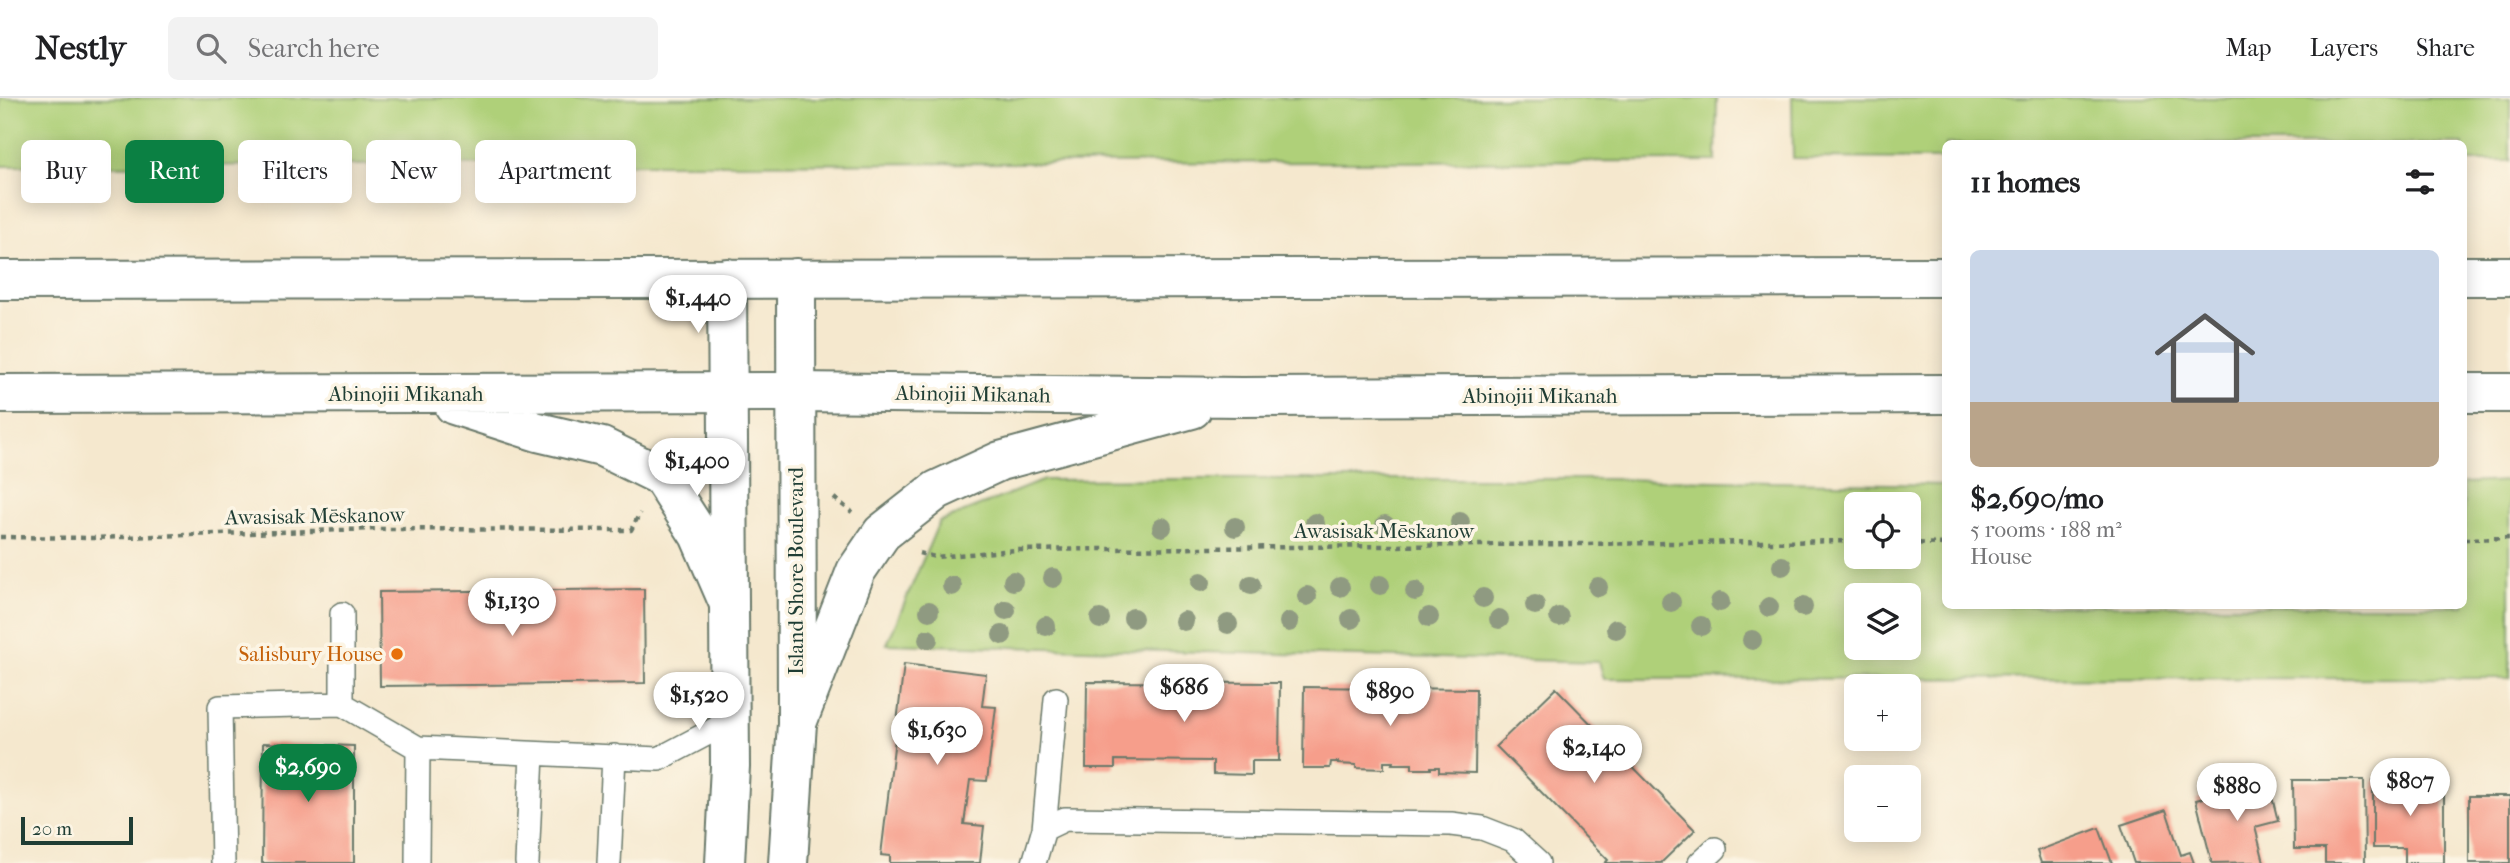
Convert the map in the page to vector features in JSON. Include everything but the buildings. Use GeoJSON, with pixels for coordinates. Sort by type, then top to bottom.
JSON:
{"type":"FeatureCollection","features":[{"type":"Feature","properties":{"kind":"main road"},"geometry":{"type":"LineString","coordinates":[[2467,276],[2510,276]]}},
{"type":"Feature","properties":{"kind":"main road"},"geometry":{"type":"LineString","coordinates":[[0,280],[1942,277]]}},
{"type":"Feature","properties":{"kind":"main road"},"geometry":{"type":"LineString","coordinates":[[725,863],[730,766],[727,278]]}},
{"type":"Feature","properties":{"kind":"main road","name":"Island Shore Boulevard"},"geometry":{"type":"LineString","coordinates":[[788,863],[797,723],[796,278]]}},
{"type":"Feature","properties":{"kind":"main road","name":"Abinojii Mikanah"},"geometry":{"type":"LineString","coordinates":[[0,394],[796,392],[1242,397],[1942,394]]}},
{"type":"Feature","properties":{"kind":"main road"},"geometry":{"type":"LineString","coordinates":[[2467,393],[2510,393]]}},
{"type":"Feature","properties":{"kind":"main road"},"geometry":{"type":"LineString","coordinates":[[419,394],[538,432],[602,447],[661,476],[699,535],[729,604]]}},
{"type":"Feature","properties":{"kind":"main road"},"geometry":{"type":"LineString","coordinates":[[797,723],[856,570],[882,533],[937,490],[1000,461],[1242,397]]}},
{"type":"Feature","properties":{"kind":"lane"},"geometry":{"type":"LineString","coordinates":[[342,614],[342,704]]}},
{"type":"Feature","properties":{"kind":"lane"},"geometry":{"type":"LineString","coordinates":[[1034,863],[1044,829],[1056,699]]}},
{"type":"Feature","properties":{"kind":"lane"},"geometry":{"type":"LineString","coordinates":[[223,863],[220,707],[342,704],[418,748],[659,759],[729,722]]}},
{"type":"Feature","properties":{"kind":"lane"},"geometry":{"type":"LineString","coordinates":[[417,863],[418,748]]}},
{"type":"Feature","properties":{"kind":"lane"},"geometry":{"type":"LineString","coordinates":[[527,863],[532,754]]}},
{"type":"Feature","properties":{"kind":"lane"},"geometry":{"type":"LineString","coordinates":[[609,863],[614,756]]}},
{"type":"Feature","properties":{"kind":"lane"},"geometry":{"type":"LineString","coordinates":[[1044,829],[1065,819],[1451,824],[1482,828],[1513,840],[1538,863]]}},
{"type":"Feature","properties":{"kind":"path","name":"Awasisak Mēskanow"},"geometry":{"type":"LineString","coordinates":[[0,537],[92,538],[375,529],[631,530]]}},
{"type":"Feature","properties":{"kind":"path"},"geometry":{"type":"LineString","coordinates":[[2467,539],[2510,538]]}},
{"type":"Feature","properties":{"kind":"path","name":"Awasisak Mēskanow"},"geometry":{"type":"LineString","coordinates":[[913,552],[934,557],[1016,551],[1844,541]]}},
{"type":"Feature","properties":{"kind":"path"},"geometry":{"type":"LineString","coordinates":[[1921,543],[1942,544]]}},
{"type":"Feature","properties":{"kind":"green space"},"geometry":{"type":"Polygon","coordinates":[[[0,98],[1717,98],[1716,161],[636,164],[636,140],[475,140],[475,165],[461,165],[461,140],[366,140],[366,165],[352,165],[352,140],[238,140],[238,165],[224,165],[224,140],[125,140],[125,166],[111,166],[111,140],[21,140],[21,166],[0,166],[0,98]]]}},
{"type":"Feature","properties":{"kind":"green space"},"geometry":{"type":"Polygon","coordinates":[[[1792,98],[2510,98],[2510,161],[2467,161],[2467,140],[1942,140],[1942,159],[1793,158],[1792,98]]]}},
{"type":"Feature","properties":{"kind":"green space"},"geometry":{"type":"Polygon","coordinates":[[[1607,479],[1942,485],[1942,609],[2467,609],[2467,483],[2510,481],[2510,678],[1921,679],[1921,674],[1844,674],[1844,679],[1604,679],[1599,662],[887,644],[939,522],[1044,480],[1607,479]]]}},
{"type":"Feature","properties":{"kind":"place","name":"Salisbury House"},"geometry":{"type":"Point","coordinates":[397,654]}}]}
